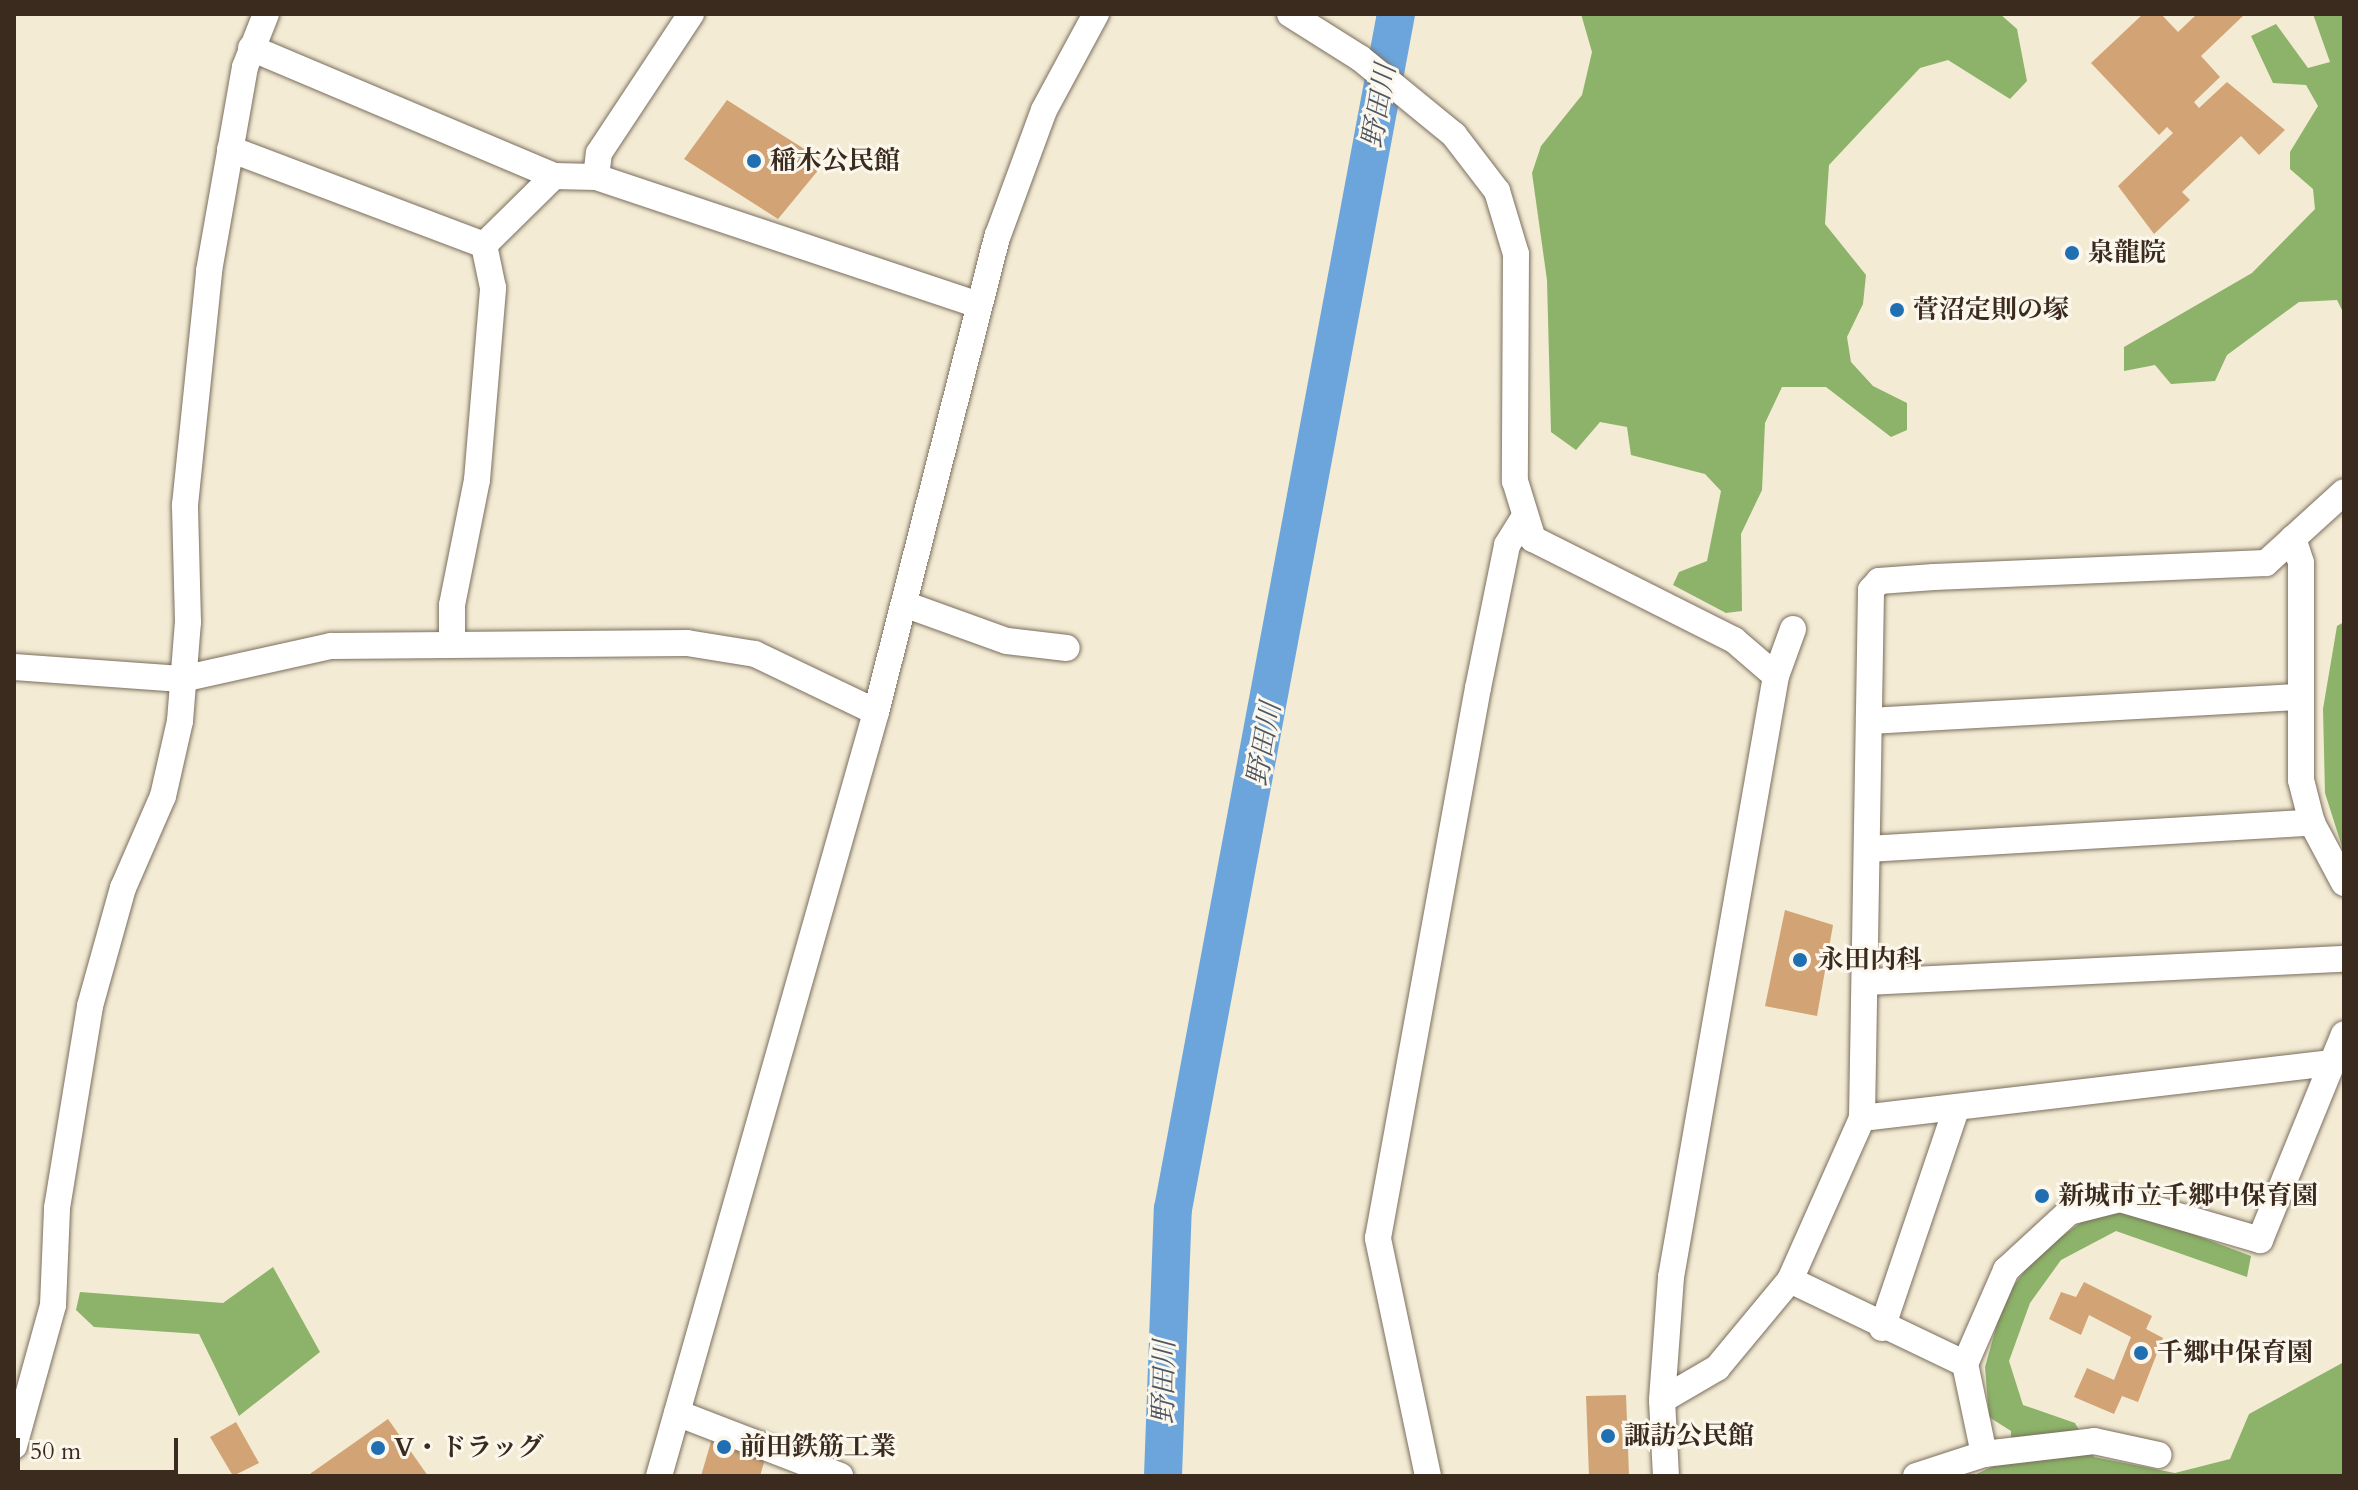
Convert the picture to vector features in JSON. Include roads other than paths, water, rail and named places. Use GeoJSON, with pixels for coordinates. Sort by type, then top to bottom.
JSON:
{"type":"FeatureCollection","features":[{"type":"Feature","properties":{"kind":"street"},"geometry":{"type":"LineString","coordinates":[[14,1446],[53,1305],[57,1208],[90,1006],[123,888],[163,796],[182,679],[185,505],[230,149],[251,48],[266,14]]}},
{"type":"Feature","properties":{"kind":"street"},"geometry":{"type":"LineString","coordinates":[[596,177],[599,153],[691,14]]}},
{"type":"Feature","properties":{"kind":"street"},"geometry":{"type":"LineString","coordinates":[[659,1476],[876,712],[979,305],[1044,110],[1096,14]]}},
{"type":"Feature","properties":{"kind":"street"},"geometry":{"type":"LineString","coordinates":[[1290,14],[1360,58],[1454,135],[1497,191],[1516,254],[1515,481],[1522,521],[1561,559],[1734,640],[1776,676]]}},
{"type":"Feature","properties":{"kind":"street"},"geometry":{"type":"LineString","coordinates":[[251,48],[554,176],[596,177],[979,305]]}},
{"type":"Feature","properties":{"kind":"street"},"geometry":{"type":"LineString","coordinates":[[230,149],[484,245]]}},
{"type":"Feature","properties":{"kind":"street"},"geometry":{"type":"LineString","coordinates":[[484,245],[554,176]]}},
{"type":"Feature","properties":{"kind":"street"},"geometry":{"type":"LineString","coordinates":[[452,642],[452,605],[477,480],[493,288],[484,245]]}},
{"type":"Feature","properties":{"kind":"street"},"geometry":{"type":"LineString","coordinates":[[1662,1400],[1717,1368],[1790,1280],[1862,1118],[1869,982],[1871,590],[1879,581],[2266,563],[2344,492]]}},
{"type":"Feature","properties":{"kind":"street"},"geometry":{"type":"LineString","coordinates":[[1428,1476],[1378,1238],[1486,645],[1507,545],[1522,521]]}},
{"type":"Feature","properties":{"kind":"street"},"geometry":{"type":"LineString","coordinates":[[2293,538],[2301,563],[2297,697],[2301,780],[2312,823],[2344,883]]}},
{"type":"Feature","properties":{"kind":"street"},"geometry":{"type":"LineString","coordinates":[[904,604],[965,620],[1007,641],[1067,648]]}},
{"type":"Feature","properties":{"kind":"street"},"geometry":{"type":"LineString","coordinates":[[1666,1476],[1662,1400],[1671,1277],[1776,676],[1793,629]]}},
{"type":"Feature","properties":{"kind":"street"},"geometry":{"type":"LineString","coordinates":[[14,667],[182,679],[331,646],[394,649],[452,642],[733,648],[876,712]]}},
{"type":"Feature","properties":{"kind":"street"},"geometry":{"type":"LineString","coordinates":[[1869,721],[2297,697]]}},
{"type":"Feature","properties":{"kind":"street"},"geometry":{"type":"LineString","coordinates":[[1868,849],[2312,823]]}},
{"type":"Feature","properties":{"kind":"street"},"geometry":{"type":"LineString","coordinates":[[1869,982],[2344,959]]}},
{"type":"Feature","properties":{"kind":"street"},"geometry":{"type":"LineString","coordinates":[[1984,1454],[1965,1364],[2006,1270],[2069,1212],[2142,1201],[2260,1240],[2344,1034]]}},
{"type":"Feature","properties":{"kind":"street"},"geometry":{"type":"LineString","coordinates":[[1862,1118],[1956,1110],[2332,1063]]}},
{"type":"Feature","properties":{"kind":"street"},"geometry":{"type":"LineString","coordinates":[[1882,1328],[1956,1110]]}},
{"type":"Feature","properties":{"kind":"street"},"geometry":{"type":"LineString","coordinates":[[1790,1280],[1882,1328],[1965,1364]]}},
{"type":"Feature","properties":{"kind":"street"},"geometry":{"type":"LineString","coordinates":[[677,1413],[840,1476]]}},
{"type":"Feature","properties":{"kind":"street"},"geometry":{"type":"LineString","coordinates":[[1916,1476],[1984,1454],[2094,1441],[2158,1455]]}},
{"type":"Feature","properties":{"kind":"waterway","name":"野田川"},"geometry":{"type":"LineString","coordinates":[[1163,1476],[1173,1209],[1396,14]]}},
{"type":"Feature","properties":{"kind":"place","name":"稲木公民館"},"geometry":{"type":"Point","coordinates":[754,161]}},
{"type":"Feature","properties":{"kind":"place","name":"泉龍院"},"geometry":{"type":"Point","coordinates":[2072,253]}},
{"type":"Feature","properties":{"kind":"place","name":"菅沼定則の塚"},"geometry":{"type":"Point","coordinates":[1897,310]}},
{"type":"Feature","properties":{"kind":"place","name":"永田内科"},"geometry":{"type":"Point","coordinates":[1800,960]}},
{"type":"Feature","properties":{"kind":"place","name":"新城市立千郷中保育園"},"geometry":{"type":"Point","coordinates":[2042,1196]}},
{"type":"Feature","properties":{"kind":"place","name":"千郷中保育園"},"geometry":{"type":"Point","coordinates":[2141,1353]}},
{"type":"Feature","properties":{"kind":"place","name":"諏訪公民館"},"geometry":{"type":"Point","coordinates":[1608,1436]}},
{"type":"Feature","properties":{"kind":"place","name":"前田鉄筋工業"},"geometry":{"type":"Point","coordinates":[724,1447]}},
{"type":"Feature","properties":{"kind":"place","name":"V・ドラッグ"},"geometry":{"type":"Point","coordinates":[378,1448]}}]}
